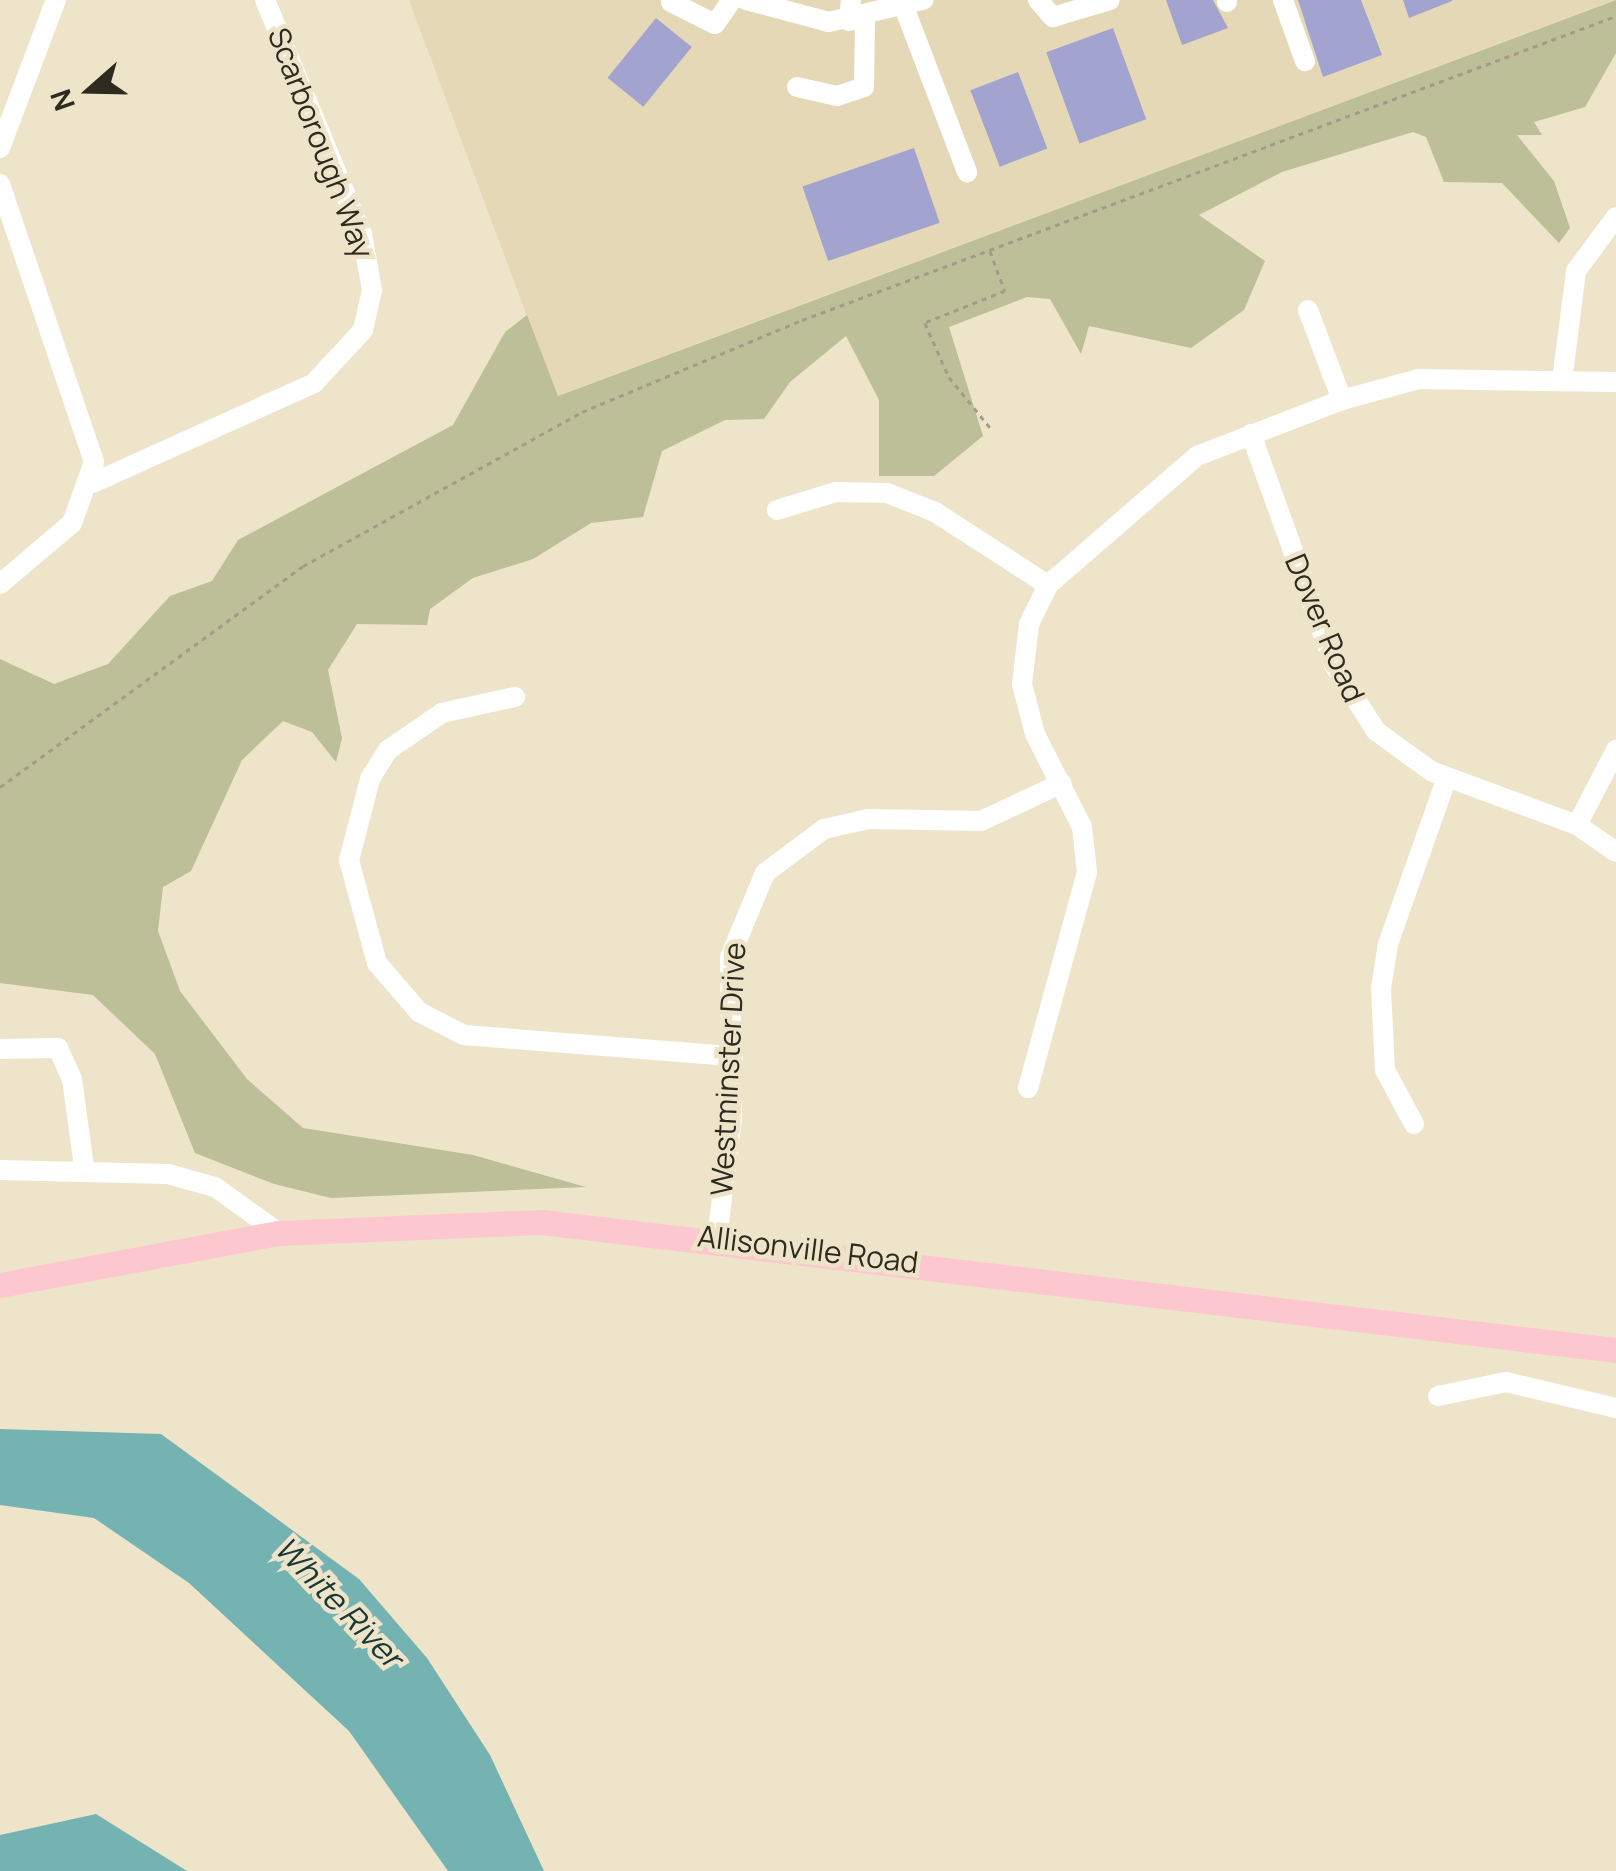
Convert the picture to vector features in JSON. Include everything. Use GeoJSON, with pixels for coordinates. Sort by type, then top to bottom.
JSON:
{"type":"FeatureCollection","features":[{"type":"Feature","properties":{"kind":"main road","name":"Allisonville Road"},"geometry":{"type":"LineString","coordinates":[[0,1286],[279,1234],[495,1220],[717,1238],[1616,1350]]}},
{"type":"Feature","properties":{"kind":"street"},"geometry":{"type":"LineString","coordinates":[[0,148],[56,0]]}},
{"type":"Feature","properties":{"kind":"street","name":"Scarborough Way"},"geometry":{"type":"LineString","coordinates":[[93,483],[314,383],[363,330],[372,290],[362,234],[265,0]]}},
{"type":"Feature","properties":{"kind":"street"},"geometry":{"type":"LineString","coordinates":[[671,2],[715,24],[732,0]]}},
{"type":"Feature","properties":{"kind":"street"},"geometry":{"type":"LineString","coordinates":[[746,0],[794,19],[855,14],[914,3],[967,172]]}},
{"type":"Feature","properties":{"kind":"street"},"geometry":{"type":"LineString","coordinates":[[1038,0],[1053,16],[1110,0]]}},
{"type":"Feature","properties":{"kind":"street"},"geometry":{"type":"LineString","coordinates":[[1283,0],[1305,61]]}},
{"type":"Feature","properties":{"kind":"street"},"geometry":{"type":"LineString","coordinates":[[797,87],[837,96],[864,87],[855,14]]}},
{"type":"Feature","properties":{"kind":"street"},"geometry":{"type":"LineString","coordinates":[[0,184],[92,450],[93,483],[72,522],[0,584]]}},
{"type":"Feature","properties":{"kind":"street"},"geometry":{"type":"LineString","coordinates":[[1562,381],[1576,271],[1616,216]]}},
{"type":"Feature","properties":{"kind":"street"},"geometry":{"type":"LineString","coordinates":[[1308,310],[1342,400]]}},
{"type":"Feature","properties":{"kind":"street"},"geometry":{"type":"LineString","coordinates":[[1028,1088],[1086,896],[1082,826],[1022,684],[1029,624],[1048,585],[1196,456],[1342,400],[1418,379],[1616,382]]}},
{"type":"Feature","properties":{"kind":"street","name":"Dover Road"},"geometry":{"type":"LineString","coordinates":[[1251,434],[1348,692],[1397,750],[1447,777],[1577,825],[1616,852]]}},
{"type":"Feature","properties":{"kind":"street"},"geometry":{"type":"LineString","coordinates":[[777,510],[836,492],[887,493],[936,512],[1048,585]]}},
{"type":"Feature","properties":{"kind":"street"},"geometry":{"type":"LineString","coordinates":[[515,697],[442,712],[388,750],[370,779],[349,860],[377,963],[419,1012],[464,1035],[733,1056]]}},
{"type":"Feature","properties":{"kind":"street"},"geometry":{"type":"LineString","coordinates":[[1577,825],[1616,750]]}},
{"type":"Feature","properties":{"kind":"street"},"geometry":{"type":"LineString","coordinates":[[1414,1124],[1384,1070],[1382,989],[1388,944],[1447,777]]}},
{"type":"Feature","properties":{"kind":"street","name":"Westminster Drive"},"geometry":{"type":"LineString","coordinates":[[717,1238],[733,1056],[733,936],[782,855],[848,822],[981,821],[1062,783]]}},
{"type":"Feature","properties":{"kind":"street"},"geometry":{"type":"LineString","coordinates":[[0,1049],[58,1048],[72,1079],[84,1166]]}},
{"type":"Feature","properties":{"kind":"street"},"geometry":{"type":"LineString","coordinates":[[0,1170],[84,1166],[215,1188],[279,1234]]}},
{"type":"Feature","properties":{"kind":"street"},"geometry":{"type":"LineString","coordinates":[[1438,1396],[1506,1382],[1616,1408]]}},
{"type":"Feature","properties":{"kind":"path"},"geometry":{"type":"LineString","coordinates":[[0,787],[236,609],[440,485],[655,379],[1616,16]]}},
{"type":"Feature","properties":{"kind":"path"},"geometry":{"type":"LineString","coordinates":[[990,250],[1006,291],[925,322],[949,377],[992,430]]}},
{"type":"Feature","properties":{"kind":"shaded area"},"geometry":{"type":"Polygon","coordinates":[[[409,0],[1615,0],[557,396],[409,0]]]}},
{"type":"Feature","properties":{"kind":"green space"},"geometry":{"type":"Polygon","coordinates":[[[1616,0],[1616,53],[1585,107],[1534,122],[1542,135],[1517,135],[1554,181],[1570,228],[1559,243],[1502,183],[1444,182],[1426,137],[1413,132],[1282,172],[1199,215],[1265,261],[1244,310],[1191,348],[1089,326],[1081,354],[1050,299],[1027,297],[949,327],[983,436],[934,476],[879,476],[879,400],[846,336],[790,382],[764,419],[725,420],[662,451],[643,517],[591,523],[533,559],[473,578],[430,609],[427,625],[357,624],[328,670],[342,738],[336,762],[312,732],[283,721],[242,760],[191,871],[163,887],[158,931],[180,991],[247,1079],[303,1128],[473,1155],[586,1187],[331,1198],[274,1184],[195,1153],[155,1054],[93,995],[0,983],[0,659],[54,684],[108,664],[170,596],[212,581],[238,540],[453,425],[505,332],[527,315],[558,396],[1616,0]]]}},
{"type":"Feature","properties":{"kind":"water","name":"White River"},"geometry":{"type":"Polygon","coordinates":[[[0,1429],[161,1434],[359,1579],[427,1658],[490,1755],[544,1871],[448,1871],[349,1731],[189,1583],[94,1518],[0,1505],[0,1429]]]}},
{"type":"Feature","properties":{"kind":"water"},"geometry":{"type":"Polygon","coordinates":[[[96,1814],[187,1871],[0,1871],[0,1835],[96,1814]]]}},
{"type":"Feature","properties":{"kind":"building"},"geometry":{"type":"Polygon","coordinates":[[[1166,0],[1213,0],[1228,28],[1182,45],[1166,0]]]}},
{"type":"Feature","properties":{"kind":"building"},"geometry":{"type":"Polygon","coordinates":[[[1298,0],[1361,0],[1382,55],[1323,77],[1298,0]]]}},
{"type":"Feature","properties":{"kind":"building"},"geometry":{"type":"Polygon","coordinates":[[[1403,0],[1452,0],[1452,1],[1409,18],[1403,0]]]}},
{"type":"Feature","properties":{"kind":"building"},"geometry":{"type":"Polygon","coordinates":[[[656,18],[692,47],[643,107],[608,78],[656,18]]]}},
{"type":"Feature","properties":{"kind":"building"},"geometry":{"type":"Polygon","coordinates":[[[1113,28],[1146,119],[1079,143],[1046,52],[1113,28]]]}},
{"type":"Feature","properties":{"kind":"building"},"geometry":{"type":"Polygon","coordinates":[[[1018,72],[1047,149],[1000,167],[970,90],[1018,72]]]}},
{"type":"Feature","properties":{"kind":"building"},"geometry":{"type":"Polygon","coordinates":[[[914,148],[940,223],[828,261],[802,186],[914,148]]]}}]}
